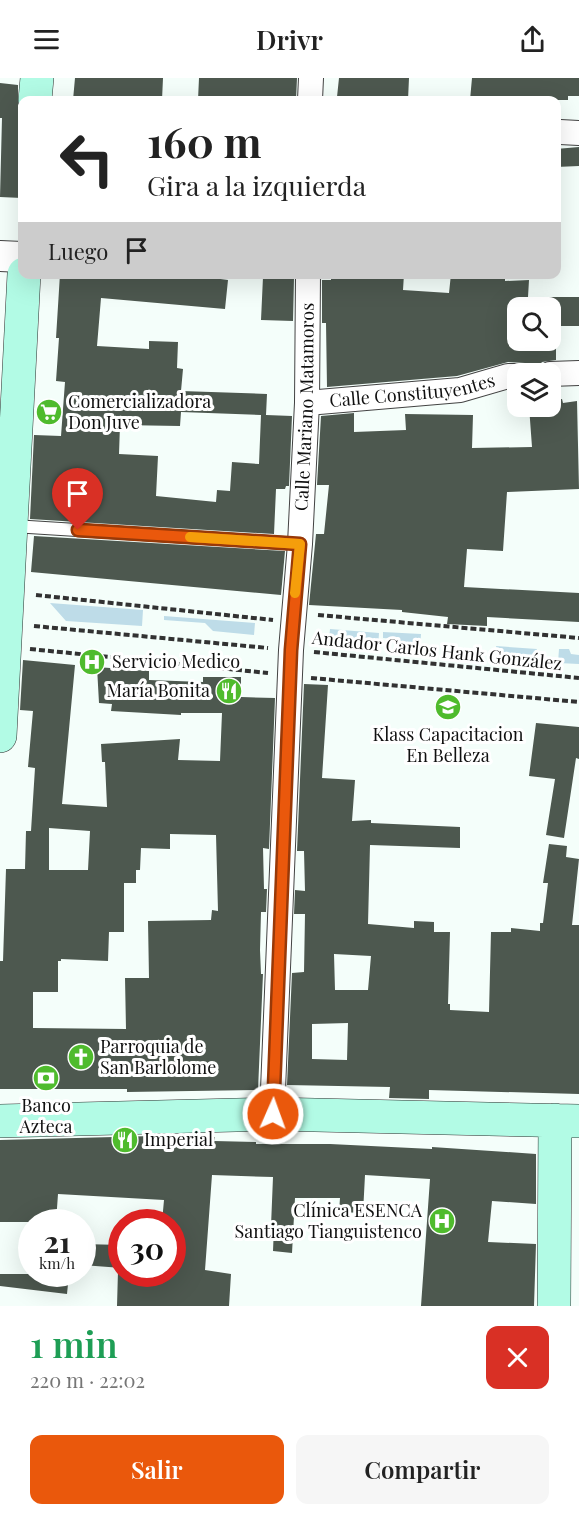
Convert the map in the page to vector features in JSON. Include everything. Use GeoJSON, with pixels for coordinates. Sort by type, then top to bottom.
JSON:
{"type":"FeatureCollection","features":[{"type":"Feature","properties":{"kind":"main road"},"geometry":{"type":"LineString","coordinates":[[35,96],[36,78]]}},
{"type":"Feature","properties":{"kind":"main road"},"geometry":{"type":"LineString","coordinates":[[0,736],[24,279]]}},
{"type":"Feature","properties":{"kind":"main road"},"geometry":{"type":"LineString","coordinates":[[0,1122],[273,1114],[567,1120],[554,1306]]}},
{"type":"Feature","properties":{"kind":"street"},"geometry":{"type":"LineString","coordinates":[[310,96],[311,78]]}},
{"type":"Feature","properties":{"kind":"street"},"geometry":{"type":"LineString","coordinates":[[0,256],[18,256]]}},
{"type":"Feature","properties":{"kind":"street","name":"Calle Mariano Matamoros"},"geometry":{"type":"LineString","coordinates":[[273,1114],[291,650],[300,544],[307,403],[308,279]]}},
{"type":"Feature","properties":{"kind":"street"},"geometry":{"type":"LineString","coordinates":[[561,374],[579,373]]}},
{"type":"Feature","properties":{"kind":"street","name":"Calle Constituyentes"},"geometry":{"type":"LineString","coordinates":[[307,403],[460,390],[507,376]]}},
{"type":"Feature","properties":{"kind":"lane"},"geometry":{"type":"LineString","coordinates":[[12,526],[300,544]]}},
{"type":"Feature","properties":{"kind":"path","name":"Andador Carlos Hank González"},"geometry":{"type":"LineString","coordinates":[[6,621],[293,617],[579,638]]}},
{"type":"Feature","properties":{"kind":"path","name":"Andador Carlos Hank González"},"geometry":{"type":"LineString","coordinates":[[6,621],[579,678]]}},
{"type":"Feature","properties":{"kind":"path"},"geometry":{"type":"LineString","coordinates":[[6,621],[290,676],[579,702]]}},
{"type":"Feature","properties":{"kind":"shaded area"},"geometry":{"type":"Polygon","coordinates":[[[50,603],[143,610],[142,626],[66,621],[50,603]]]}},
{"type":"Feature","properties":{"kind":"shaded area"},"geometry":{"type":"Polygon","coordinates":[[[164,616],[255,623],[254,635],[213,631],[205,623],[164,620],[164,616]]]}},
{"type":"Feature","properties":{"kind":"shaded area"},"geometry":{"type":"Polygon","coordinates":[[[330,629],[379,633],[378,648],[336,645],[329,639],[330,629]]]}},
{"type":"Feature","properties":{"kind":"shaded area"},"geometry":{"type":"Polygon","coordinates":[[[383,632],[421,634],[420,648],[411,647],[398,639],[383,638],[383,632]]]}},
{"type":"Feature","properties":{"kind":"shaded area"},"geometry":{"type":"Polygon","coordinates":[[[496,646],[537,649],[536,661],[501,659],[496,646]]]}},
{"type":"Feature","properties":{"kind":"shaded area"},"geometry":{"type":"Polygon","coordinates":[[[559,649],[569,649],[571,654],[579,655],[579,664],[558,663],[559,649]]]}},
{"type":"Feature","properties":{"kind":"building"},"geometry":{"type":"Polygon","coordinates":[[[75,78],[163,78],[162,96],[73,96],[75,78]]]}},
{"type":"Feature","properties":{"kind":"building"},"geometry":{"type":"Polygon","coordinates":[[[199,78],[297,78],[296,96],[198,96],[199,78]]]}},
{"type":"Feature","properties":{"kind":"building"},"geometry":{"type":"Polygon","coordinates":[[[339,78],[409,78],[408,96],[337,96],[339,78]]]}},
{"type":"Feature","properties":{"kind":"building"},"geometry":{"type":"Polygon","coordinates":[[[472,78],[579,78],[579,96],[568,96],[568,100],[561,100],[561,96],[470,96],[472,78]]]}},
{"type":"Feature","properties":{"kind":"building"},"geometry":{"type":"Polygon","coordinates":[[[0,83],[18,85],[18,198],[0,197],[2,118],[0,118],[0,83]]]}},
{"type":"Feature","properties":{"kind":"building"},"geometry":{"type":"Polygon","coordinates":[[[579,147],[579,166],[561,167],[561,149],[579,147]]]}},
{"type":"Feature","properties":{"kind":"building"},"geometry":{"type":"Polygon","coordinates":[[[60,279],[228,280],[225,309],[101,298],[97,346],[149,349],[149,341],[178,342],[177,368],[183,369],[181,391],[267,394],[266,415],[292,416],[289,486],[285,489],[276,489],[274,534],[30,519],[34,435],[61,436],[65,382],[56,381],[59,338],[56,338],[60,279]],[[181,412],[180,426],[120,425],[119,454],[158,456],[156,496],[216,502],[217,490],[230,491],[232,462],[259,464],[261,415],[181,412]]]}},
{"type":"Feature","properties":{"kind":"building"},"geometry":{"type":"Polygon","coordinates":[[[263,279],[294,279],[293,321],[261,320],[263,279]]]}},
{"type":"Feature","properties":{"kind":"building"},"geometry":{"type":"Polygon","coordinates":[[[404,279],[403,290],[449,293],[450,279],[529,280],[528,297],[507,297],[507,351],[556,351],[556,360],[541,363],[508,362],[457,376],[327,387],[326,323],[322,323],[322,280],[404,279]]]}},
{"type":"Feature","properties":{"kind":"building"},"geometry":{"type":"Polygon","coordinates":[[[561,297],[579,297],[579,326],[561,326],[561,297]]]}},
{"type":"Feature","properties":{"kind":"building"},"geometry":{"type":"Polygon","coordinates":[[[561,399],[563,403],[577,401],[579,489],[507,492],[503,551],[467,549],[464,587],[579,593],[579,622],[487,617],[487,626],[447,624],[448,617],[402,612],[402,610],[309,605],[316,534],[324,534],[329,485],[317,485],[321,416],[354,413],[354,432],[406,430],[405,414],[473,415],[472,448],[532,447],[530,417],[561,417],[561,399]]]}},
{"type":"Feature","properties":{"kind":"building"},"geometry":{"type":"Polygon","coordinates":[[[34,536],[285,551],[281,595],[31,572],[34,536]]]}},
{"type":"Feature","properties":{"kind":"building"},"geometry":{"type":"Polygon","coordinates":[[[23,660],[75,665],[62,804],[107,807],[105,762],[102,762],[101,744],[180,739],[178,760],[220,761],[222,713],[181,713],[181,715],[111,711],[112,704],[99,703],[97,667],[149,671],[149,680],[203,682],[203,677],[241,677],[241,697],[275,698],[269,849],[263,848],[264,889],[267,889],[266,912],[261,912],[260,950],[261,974],[263,974],[258,1090],[127,1092],[127,1089],[0,1089],[0,961],[3,961],[6,869],[25,869],[26,831],[31,831],[35,768],[28,767],[33,711],[20,710],[23,660]],[[49,828],[49,870],[88,870],[90,831],[49,828]],[[170,834],[170,849],[141,848],[140,870],[136,870],[136,883],[124,883],[124,932],[109,932],[108,961],[61,959],[58,961],[58,992],[33,992],[33,1028],[126,1029],[125,978],[149,978],[148,921],[211,920],[212,910],[218,911],[216,835],[170,834]]]}},
{"type":"Feature","properties":{"kind":"building"},"geometry":{"type":"Polygon","coordinates":[[[304,684],[328,685],[322,778],[355,780],[352,821],[371,820],[371,823],[460,827],[460,848],[370,845],[368,924],[414,928],[414,921],[434,922],[434,932],[450,932],[448,1004],[450,1004],[450,1010],[489,1012],[491,932],[511,932],[511,928],[540,931],[548,883],[543,883],[549,844],[567,846],[566,857],[579,859],[572,925],[579,925],[579,1094],[429,1090],[429,1099],[389,1098],[390,1087],[287,1085],[292,973],[304,972],[305,914],[294,914],[295,890],[305,891],[304,851],[297,851],[304,684]],[[334,954],[335,990],[368,990],[371,956],[334,954]],[[348,1023],[312,1024],[312,1059],[347,1060],[348,1023]]]}},
{"type":"Feature","properties":{"kind":"building"},"geometry":{"type":"Polygon","coordinates":[[[536,723],[579,727],[579,759],[576,758],[564,838],[546,835],[555,779],[529,776],[536,723]]]}},
{"type":"Feature","properties":{"kind":"building"},"geometry":{"type":"Polygon","coordinates":[[[190,1135],[215,1137],[214,1141],[256,1142],[256,1144],[330,1144],[432,1149],[432,1147],[536,1154],[536,1204],[492,1201],[488,1242],[536,1244],[534,1306],[421,1306],[430,1179],[365,1175],[363,1213],[339,1212],[340,1198],[295,1198],[292,1253],[273,1251],[274,1226],[271,1226],[273,1177],[212,1175],[205,1270],[231,1274],[229,1306],[117,1306],[118,1287],[186,1287],[186,1209],[163,1209],[164,1200],[58,1194],[57,1209],[18,1209],[18,1222],[0,1222],[0,1140],[190,1135]]]}},
{"type":"Feature","properties":{"kind":"building"},"geometry":{"type":"Polygon","coordinates":[[[96,1244],[108,1245],[108,1267],[96,1266],[96,1244]]]}},
{"type":"Feature","properties":{"kind":"building"},"geometry":{"type":"Polygon","coordinates":[[[0,1274],[18,1274],[18,1287],[68,1287],[67,1294],[0,1286],[0,1274]]]}},
{"type":"Feature","properties":{"kind":"slow traffic"},"geometry":{"type":"LineString","coordinates":[[190,537],[300,544],[295,593]]}},
{"type":"Feature","properties":{"kind":"place","name":"Comercializadora Don Juve"},"geometry":{"type":"Point","coordinates":[49,412]}},
{"type":"Feature","properties":{"kind":"place","name":"Servicio Medico"},"geometry":{"type":"Point","coordinates":[92,662]}},
{"type":"Feature","properties":{"kind":"place","name":"María Bonita"},"geometry":{"type":"Point","coordinates":[229,691]}},
{"type":"Feature","properties":{"kind":"place","name":"Klass Capacitacion En Belleza"},"geometry":{"type":"Point","coordinates":[448,707]}},
{"type":"Feature","properties":{"kind":"place","name":"Parroquia de San Barlolome"},"geometry":{"type":"Point","coordinates":[81,1057]}},
{"type":"Feature","properties":{"kind":"place","name":"Banco Azteca"},"geometry":{"type":"Point","coordinates":[46,1078]}},
{"type":"Feature","properties":{"kind":"place","name":"Imperial"},"geometry":{"type":"Point","coordinates":[125,1140]}},
{"type":"Feature","properties":{"kind":"place","name":"Clínica ESENCA Santiago Tianguistenco"},"geometry":{"type":"Point","coordinates":[442,1221]}},
{"type":"Feature","properties":{"kind":"route"},"geometry":{"type":"LineString","coordinates":[[78,530],[300,544],[291,650],[273,1114]]}}]}
